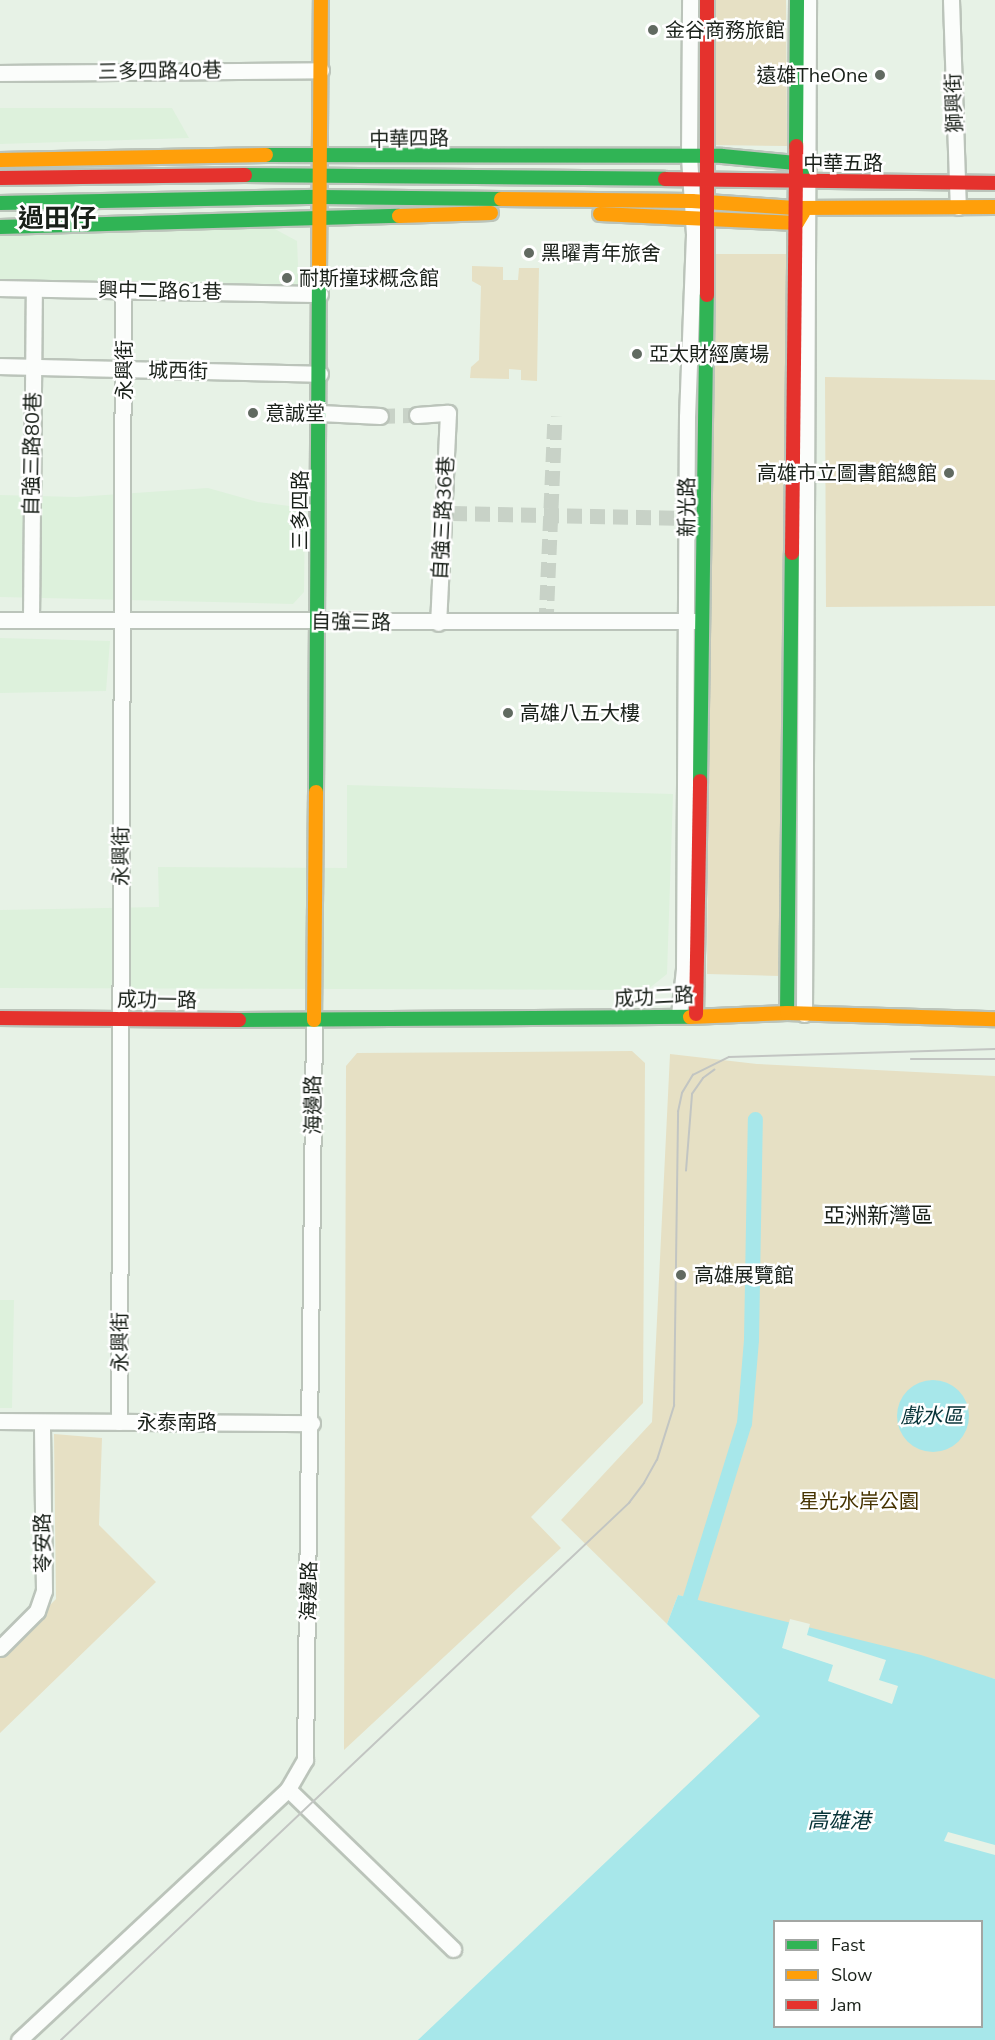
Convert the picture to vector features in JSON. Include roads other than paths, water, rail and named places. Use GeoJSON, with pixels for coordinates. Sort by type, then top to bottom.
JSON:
{"type":"FeatureCollection","features":[{"type":"Feature","properties":{"kind":"street","name":"三多四路"},"geometry":{"type":"LineString","coordinates":[[314,1020],[320,413],[321,0]]}},
{"type":"Feature","properties":{"kind":"street","name":"新光路"},"geometry":{"type":"LineString","coordinates":[[690,0],[689,156],[692,201],[701,218],[703,621],[696,1014]]}},
{"type":"Feature","properties":{"kind":"street","name":"新光路"},"geometry":{"type":"LineString","coordinates":[[679,1015],[684,969],[687,621],[701,218],[709,202],[707,0]]}},
{"type":"Feature","properties":{"kind":"street"},"geometry":{"type":"LineString","coordinates":[[797,0],[796,163],[801,182]]}},
{"type":"Feature","properties":{"kind":"street"},"geometry":{"type":"LineString","coordinates":[[804,1014],[801,182],[808,0]]}},
{"type":"Feature","properties":{"kind":"street","name":"獅興街"},"geometry":{"type":"LineString","coordinates":[[951,0],[958,207]]}},
{"type":"Feature","properties":{"kind":"street","name":"三多四路40巷"},"geometry":{"type":"LineString","coordinates":[[0,73],[321,70]]}},
{"type":"Feature","properties":{"kind":"street","name":"中華四路"},"geometry":{"type":"LineString","coordinates":[[0,160],[215,155],[320,158],[709,156],[796,163]]}},
{"type":"Feature","properties":{"kind":"street","name":"中華四路"},"geometry":{"type":"LineString","coordinates":[[0,178],[320,176],[691,182]]}},
{"type":"Feature","properties":{"kind":"street","name":"中華五路"},"geometry":{"type":"LineString","coordinates":[[691,182],[995,183]]}},
{"type":"Feature","properties":{"kind":"street"},"geometry":{"type":"LineString","coordinates":[[0,203],[320,197],[692,201],[801,207],[995,207]]}},
{"type":"Feature","properties":{"kind":"street"},"geometry":{"type":"LineString","coordinates":[[787,1013],[797,223],[801,207]]}},
{"type":"Feature","properties":{"kind":"street"},"geometry":{"type":"LineString","coordinates":[[0,227],[319,216],[496,213],[701,218],[797,223]]}},
{"type":"Feature","properties":{"kind":"street","name":"興中二路61巷"},"geometry":{"type":"LineString","coordinates":[[0,288],[320,294]]}},
{"type":"Feature","properties":{"kind":"street","name":"自強三路80巷"},"geometry":{"type":"LineString","coordinates":[[31,620],[34,289]]}},
{"type":"Feature","properties":{"kind":"street","name":"永興街"},"geometry":{"type":"LineString","coordinates":[[119,1422],[125,369],[123,290]]}},
{"type":"Feature","properties":{"kind":"street","name":"城西街"},"geometry":{"type":"LineString","coordinates":[[0,366],[320,374]]}},
{"type":"Feature","properties":{"kind":"street"},"geometry":{"type":"LineString","coordinates":[[320,413],[380,416]]}},
{"type":"Feature","properties":{"kind":"street","name":"自強三路36巷"},"geometry":{"type":"LineString","coordinates":[[417,415],[448,413],[438,623]]}},
{"type":"Feature","properties":{"kind":"street","name":"自強三路"},"geometry":{"type":"LineString","coordinates":[[0,620],[438,623],[703,621]]}},
{"type":"Feature","properties":{"kind":"street","name":"成功二路"},"geometry":{"type":"LineString","coordinates":[[314,1020],[644,1019],[696,1014],[787,1013],[995,1019]]}},
{"type":"Feature","properties":{"kind":"street","name":"成功一路"},"geometry":{"type":"LineString","coordinates":[[0,1018],[314,1020]]}},
{"type":"Feature","properties":{"kind":"street","name":"海邊路"},"geometry":{"type":"LineString","coordinates":[[19,2040],[288,1789],[302,1768],[307,1741],[312,1423],[314,1020]]}},
{"type":"Feature","properties":{"kind":"street","name":"永泰南路"},"geometry":{"type":"LineString","coordinates":[[0,1421],[312,1423]]}},
{"type":"Feature","properties":{"kind":"street","name":"苓安路"},"geometry":{"type":"LineString","coordinates":[[0,1648],[37,1611],[44,1591],[42,1422]]}},
{"type":"Feature","properties":{"kind":"street"},"geometry":{"type":"LineString","coordinates":[[288,1789],[453,1949]]}},
{"type":"Feature","properties":{"kind":"water","name":"戲水區"},"geometry":{"type":"Polygon","coordinates":[[[933,1380],[953,1386],[963,1396],[969,1416],[963,1436],[953,1446],[933,1452],[913,1446],[903,1436],[897,1416],[903,1396],[913,1386],[933,1380]]]}},
{"type":"Feature","properties":{"kind":"water","name":"高雄港"},"geometry":{"type":"Polygon","coordinates":[[[678,1595],[921,1655],[995,1679],[995,2040],[418,2040],[760,1716],[667,1624],[678,1595]]]}},
{"type":"Feature","properties":{"kind":"waterway"},"geometry":{"type":"LineString","coordinates":[[690,1597],[744,1423],[751,1339],[755,1119]]}},
{"type":"Feature","properties":{"kind":"tunnel"},"geometry":{"type":"LineString","coordinates":[[380,416],[417,415]]}},
{"type":"Feature","properties":{"kind":"tunnel"},"geometry":{"type":"LineString","coordinates":[[546,623],[555,416]]}},
{"type":"Feature","properties":{"kind":"tunnel"},"geometry":{"type":"LineString","coordinates":[[452,513],[687,518]]}},
{"type":"Feature","properties":{"kind":"tram line"},"geometry":{"type":"LineString","coordinates":[[61,2040],[629,1503],[644,1483],[657,1460],[674,1406],[678,1112],[682,1093],[693,1075],[729,1057],[995,1049]]}},
{"type":"Feature","properties":{"kind":"tram line"},"geometry":{"type":"LineString","coordinates":[[911,1059],[995,1059]]}},
{"type":"Feature","properties":{"kind":"tram line"},"geometry":{"type":"LineString","coordinates":[[686,1171],[692,1094],[703,1078],[714,1070]]}},
{"type":"Feature","properties":{"kind":"place","name":"金谷商務旅館"},"geometry":{"type":"Point","coordinates":[653,30]}},
{"type":"Feature","properties":{"kind":"place","name":"遠雄TheOne"},"geometry":{"type":"Point","coordinates":[880,75]}},
{"type":"Feature","properties":{"kind":"place","name":"黑曜青年旅舍"},"geometry":{"type":"Point","coordinates":[529,253]}},
{"type":"Feature","properties":{"kind":"place","name":"耐斯撞球概念館"},"geometry":{"type":"Point","coordinates":[287,278]}},
{"type":"Feature","properties":{"kind":"place","name":"亞太財經廣場"},"geometry":{"type":"Point","coordinates":[637,354]}},
{"type":"Feature","properties":{"kind":"place","name":"意誠堂"},"geometry":{"type":"Point","coordinates":[253,413]}},
{"type":"Feature","properties":{"kind":"place","name":"高雄市立圖書館總館"},"geometry":{"type":"Point","coordinates":[949,473]}},
{"type":"Feature","properties":{"kind":"place","name":"高雄八五大樓"},"geometry":{"type":"Point","coordinates":[508,713]}},
{"type":"Feature","properties":{"kind":"place","name":"高雄展覽館"},"geometry":{"type":"Point","coordinates":[681,1275]}},
{"type":"Feature","properties":{"kind":"district","name":"過田仔"},"geometry":{"type":"Point","coordinates":[57,219]}},
{"type":"Feature","properties":{"kind":"district","name":"亞洲新灣區"},"geometry":{"type":"Point","coordinates":[878,1217]}},
{"type":"Feature","properties":{"kind":"park label","name":"星光水岸公園"},"geometry":{"type":"Point","coordinates":[859,1501]}}]}
